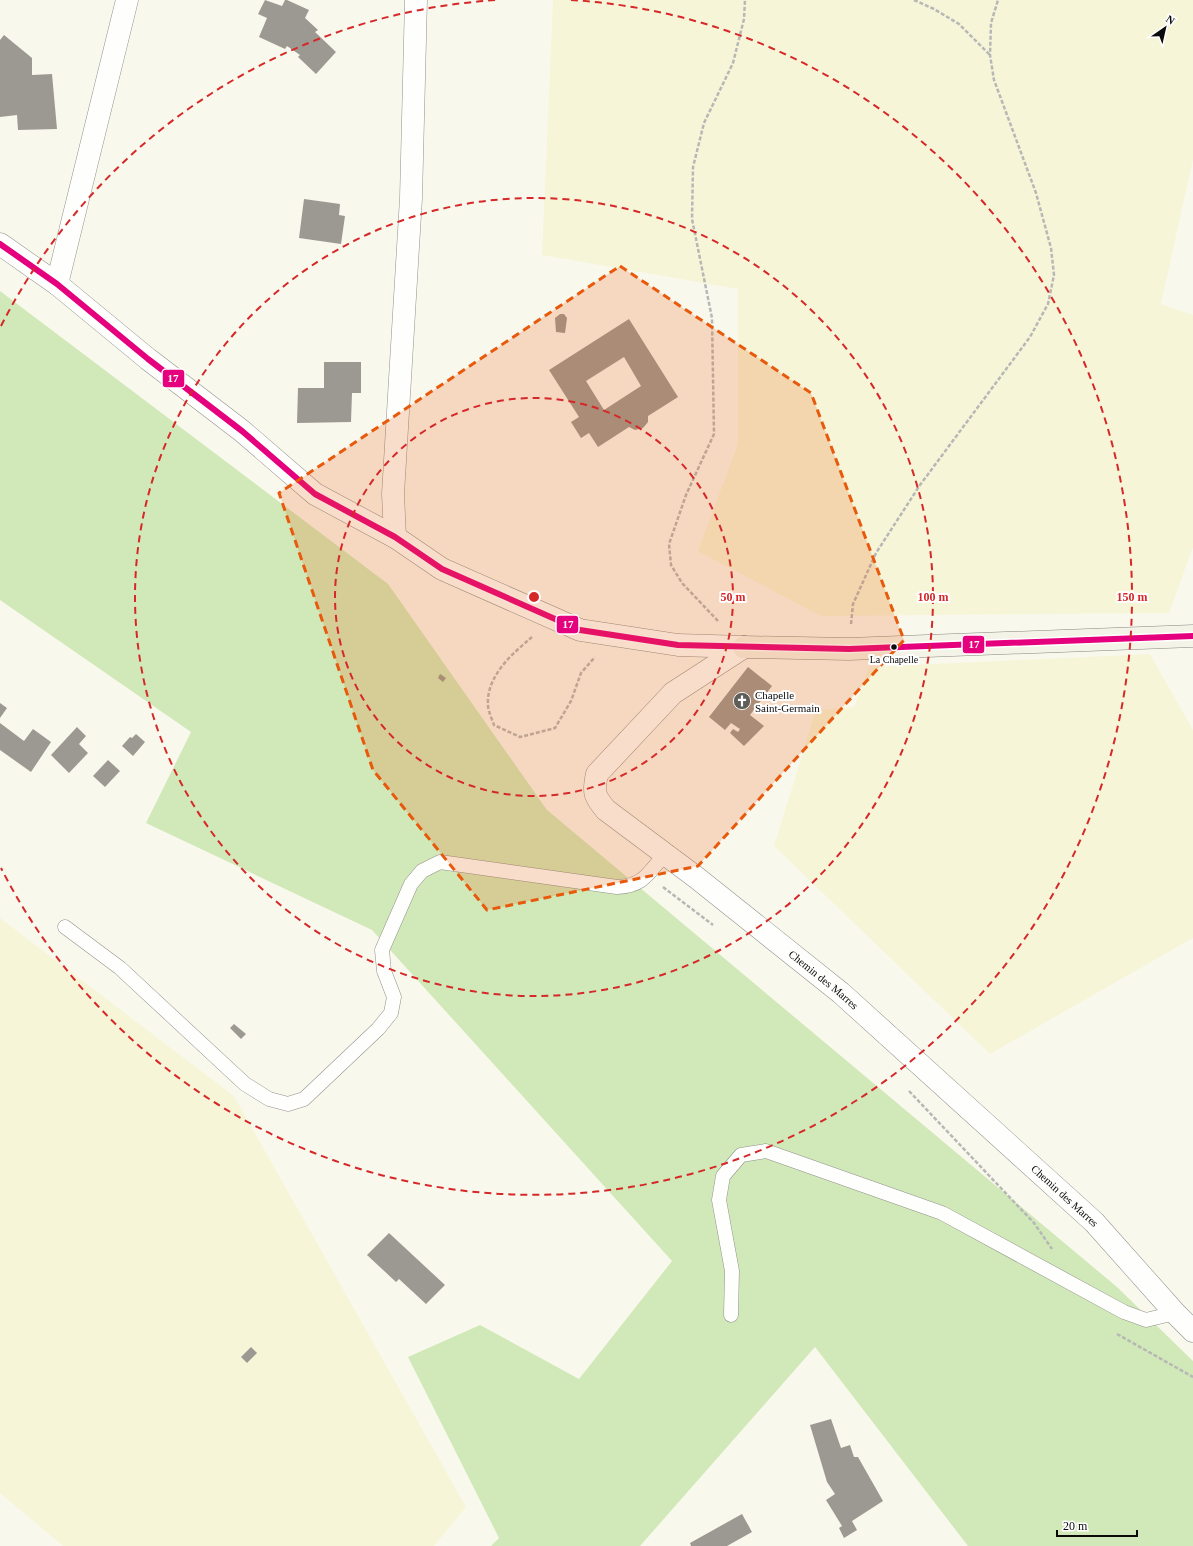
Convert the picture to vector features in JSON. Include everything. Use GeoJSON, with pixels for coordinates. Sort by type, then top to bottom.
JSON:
{"type":"FeatureCollection","features":[{"type":"Feature","properties":{"kind":"street"},"geometry":{"type":"LineString","coordinates":[[57,284],[127,0]]}},
{"type":"Feature","properties":{"kind":"street"},"geometry":{"type":"LineString","coordinates":[[395,537],[393,494],[411,198],[416,0]]}},
{"type":"Feature","properties":{"kind":"street"},"geometry":{"type":"LineString","coordinates":[[0,244],[57,284],[148,360],[242,431],[315,494],[395,537],[442,569],[580,630],[678,645],[849,649],[1193,636]]}},
{"type":"Feature","properties":{"kind":"street","name":"Chemin des Marres"},"geometry":{"type":"LineString","coordinates":[[744,647],[673,693],[597,774],[594,787],[596,799],[606,810],[665,854],[853,1003],[1094,1222],[1174,1313],[1193,1331]]}},
{"type":"Feature","properties":{"kind":"lane"},"geometry":{"type":"LineString","coordinates":[[65,927],[120,968],[245,1084],[269,1099],[288,1104],[304,1099],[378,1029],[391,1013],[394,997],[384,971],[382,950],[411,884],[422,871],[440,862],[617,887],[632,886],[642,880],[665,854]]}},
{"type":"Feature","properties":{"kind":"lane"},"geometry":{"type":"LineString","coordinates":[[731,1315],[732,1271],[719,1200],[722,1182],[724,1176],[741,1154],[766,1151],[942,1213],[1124,1312],[1146,1320],[1174,1313]]}},
{"type":"Feature","properties":{"kind":"path"},"geometry":{"type":"LineString","coordinates":[[744,647],[682,583],[671,565],[669,544],[686,495],[714,434],[712,318],[692,219],[693,167],[704,123],[734,63],[744,20],[745,0]]}},
{"type":"Feature","properties":{"kind":"path"},"geometry":{"type":"LineString","coordinates":[[914,0],[959,24],[990,55]]}},
{"type":"Feature","properties":{"kind":"path"},"geometry":{"type":"LineString","coordinates":[[849,649],[853,604],[876,553],[920,485],[1030,338],[1048,304],[1054,275],[1051,248],[1036,193],[994,80],[990,55],[991,23],[998,0]]}},
{"type":"Feature","properties":{"kind":"path"},"geometry":{"type":"LineString","coordinates":[[554,618],[518,649],[492,679],[488,704],[494,725],[520,737],[555,728],[571,701],[581,672],[614,635]]}},
{"type":"Feature","properties":{"kind":"path"},"geometry":{"type":"LineString","coordinates":[[647,874],[715,927]]}},
{"type":"Feature","properties":{"kind":"path"},"geometry":{"type":"LineString","coordinates":[[904,1086],[1034,1223],[1055,1253]]}},
{"type":"Feature","properties":{"kind":"path"},"geometry":{"type":"LineString","coordinates":[[1115,1332],[1193,1376]]}},
{"type":"Feature","properties":{"kind":"highlighted area"},"geometry":{"type":"Polygon","coordinates":[[[620,266],[811,393],[904,640],[698,866],[487,910],[373,770],[279,493],[620,266]]]}},
{"type":"Feature","properties":{"kind":"shaded area"},"geometry":{"type":"Polygon","coordinates":[[[553,0],[1193,0],[1193,159],[1161,304],[1193,315],[1193,547],[1169,613],[821,616],[698,551],[738,444],[738,289],[542,255],[553,0]]]}},
{"type":"Feature","properties":{"kind":"shaded area"},"geometry":{"type":"Polygon","coordinates":[[[1150,654],[1193,730],[1193,938],[990,1054],[774,846],[816,710],[854,707],[869,667],[1150,654]]]}},
{"type":"Feature","properties":{"kind":"shaded area"},"geometry":{"type":"Polygon","coordinates":[[[0,918],[234,1096],[466,1507],[434,1546],[63,1546],[0,1493],[0,918]]]}},
{"type":"Feature","properties":{"kind":"green space"},"geometry":{"type":"Polygon","coordinates":[[[0,291],[388,584],[547,810],[1117,1287],[1193,1361],[1193,1546],[968,1546],[815,1347],[640,1546],[491,1546],[499,1538],[408,1357],[480,1325],[579,1379],[672,1261],[372,930],[146,823],[191,732],[0,600],[0,291]]]}},
{"type":"Feature","properties":{"kind":"building"},"geometry":{"type":"Polygon","coordinates":[[[265,0],[282,6],[285,0],[287,0],[309,10],[305,18],[318,30],[315,32],[336,52],[316,74],[298,57],[300,55],[287,46],[285,49],[259,37],[267,18],[258,14],[265,0]]]}},
{"type":"Feature","properties":{"kind":"building"},"geometry":{"type":"Polygon","coordinates":[[[4,35],[32,58],[32,75],[52,74],[57,129],[18,130],[17,115],[0,117],[0,40],[4,35]]]}},
{"type":"Feature","properties":{"kind":"building"},"geometry":{"type":"Polygon","coordinates":[[[304,199],[340,204],[339,215],[345,216],[341,244],[299,238],[304,199]]]}},
{"type":"Feature","properties":{"kind":"building"},"geometry":{"type":"Polygon","coordinates":[[[560,314],[564,314],[567,318],[565,333],[556,332],[555,318],[560,314]]]}},
{"type":"Feature","properties":{"kind":"building"},"geometry":{"type":"Polygon","coordinates":[[[629,319],[678,397],[648,416],[648,422],[643,428],[635,430],[629,427],[598,447],[589,433],[581,438],[571,422],[579,417],[549,370],[629,319]],[[624,357],[586,381],[604,410],[641,386],[624,357]]]}},
{"type":"Feature","properties":{"kind":"building"},"geometry":{"type":"Polygon","coordinates":[[[324,362],[361,362],[361,393],[352,393],[351,422],[297,423],[298,388],[324,388],[324,362]]]}},
{"type":"Feature","properties":{"kind":"building","name":"Chapelle Saint-Germain"},"geometry":{"type":"Polygon","coordinates":[[[748,667],[772,686],[750,715],[764,726],[744,746],[730,733],[733,729],[738,732],[740,729],[731,723],[725,730],[709,717],[748,667]]]}},
{"type":"Feature","properties":{"kind":"building"},"geometry":{"type":"Polygon","coordinates":[[[440,674],[446,678],[443,682],[438,678],[440,674]]]}},
{"type":"Feature","properties":{"kind":"building"},"geometry":{"type":"Polygon","coordinates":[[[0,703],[7,708],[0,718],[0,703]]]}},
{"type":"Feature","properties":{"kind":"building"},"geometry":{"type":"Polygon","coordinates":[[[0,723],[24,741],[33,729],[51,742],[31,772],[0,750],[0,723]]]}},
{"type":"Feature","properties":{"kind":"building"},"geometry":{"type":"Polygon","coordinates":[[[77,727],[86,736],[79,744],[88,753],[69,773],[51,755],[77,727]]]}},
{"type":"Feature","properties":{"kind":"building"},"geometry":{"type":"Polygon","coordinates":[[[136,734],[145,742],[133,756],[122,746],[130,737],[132,738],[136,734]]]}},
{"type":"Feature","properties":{"kind":"building"},"geometry":{"type":"Polygon","coordinates":[[[108,760],[120,771],[105,787],[93,776],[108,760]]]}},
{"type":"Feature","properties":{"kind":"building"},"geometry":{"type":"Polygon","coordinates":[[[234,1024],[246,1034],[241,1039],[230,1028],[234,1024]]]}},
{"type":"Feature","properties":{"kind":"building"},"geometry":{"type":"Polygon","coordinates":[[[389,1233],[445,1285],[426,1304],[399,1279],[396,1282],[367,1255],[389,1233]]]}},
{"type":"Feature","properties":{"kind":"building"},"geometry":{"type":"Polygon","coordinates":[[[251,1347],[257,1353],[247,1363],[241,1357],[251,1347]]]}},
{"type":"Feature","properties":{"kind":"building"},"geometry":{"type":"Polygon","coordinates":[[[831,1419],[841,1448],[850,1445],[854,1457],[858,1457],[883,1501],[852,1521],[857,1530],[844,1538],[839,1528],[842,1526],[826,1500],[835,1494],[827,1482],[810,1425],[831,1419]]]}},
{"type":"Feature","properties":{"kind":"building"},"geometry":{"type":"Polygon","coordinates":[[[742,1514],[752,1532],[727,1546],[691,1546],[690,1543],[742,1514]]]}},
{"type":"Feature","properties":{"kind":"transit line","name":"17"},"geometry":{"type":"LineString","coordinates":[[0,244],[57,284],[148,359],[242,431],[315,494],[395,537],[442,569],[580,630],[678,645],[849,649],[1193,636]]}},
{"type":"Feature","properties":{"kind":"place","name":"La Chapelle"},"geometry":{"type":"Point","coordinates":[894,647]}},
{"type":"Feature","properties":{"kind":"place","name":"Chapelle Saint-Germain"},"geometry":{"type":"Point","coordinates":[742,701]}}]}
